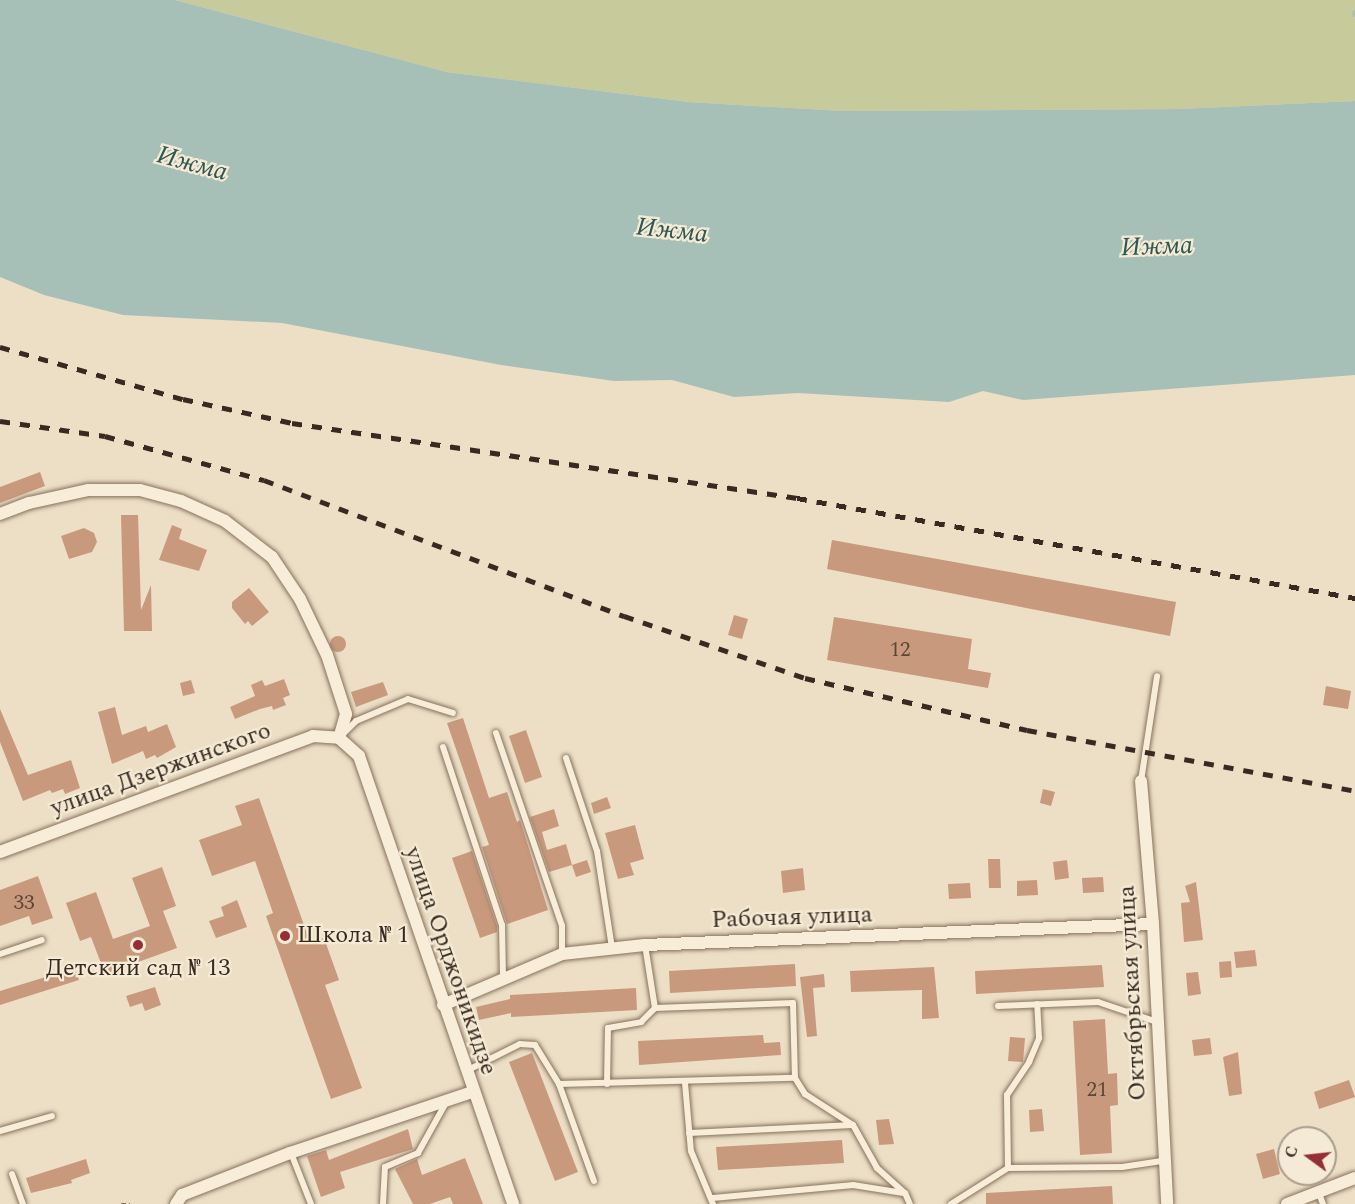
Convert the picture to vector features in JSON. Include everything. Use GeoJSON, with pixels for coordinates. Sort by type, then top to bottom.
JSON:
{"type":"FeatureCollection","features":[{"type":"Feature","properties":{"kind":"street"},"geometry":{"type":"LineString","coordinates":[[0,514],[88,490],[140,490],[181,501],[225,521],[272,557],[300,599],[327,655],[346,714],[339,738]]}},
{"type":"Feature","properties":{"kind":"street","name":"улица Дзержинского"},"geometry":{"type":"LineString","coordinates":[[0,852],[313,736],[339,738]]}},
{"type":"Feature","properties":{"kind":"street","name":"улица Орджоникидзе"},"geometry":{"type":"LineString","coordinates":[[339,738],[359,756],[472,1092],[513,1204]]}},
{"type":"Feature","properties":{"kind":"street","name":"Октябрьская улица"},"geometry":{"type":"LineString","coordinates":[[1140,781],[1153,924],[1162,1161],[1167,1204]]}},
{"type":"Feature","properties":{"kind":"street","name":"Рабочая улица"},"geometry":{"type":"LineString","coordinates":[[443,1005],[562,954],[612,948],[1153,924]]}},
{"type":"Feature","properties":{"kind":"street"},"geometry":{"type":"LineString","coordinates":[[176,1204],[182,1195],[290,1153],[472,1092]]}},
{"type":"Feature","properties":{"kind":"street"},"geometry":{"type":"LineString","coordinates":[[1287,1204],[1355,1178]]}},
{"type":"Feature","properties":{"kind":"lane"},"geometry":{"type":"LineString","coordinates":[[1140,781],[1157,676]]}},
{"type":"Feature","properties":{"kind":"lane"},"geometry":{"type":"LineString","coordinates":[[339,738],[356,721],[408,699],[453,713]]}},
{"type":"Feature","properties":{"kind":"lane"},"geometry":{"type":"LineString","coordinates":[[495,733],[562,926],[562,954]]}},
{"type":"Feature","properties":{"kind":"lane"},"geometry":{"type":"LineString","coordinates":[[443,747],[502,925],[502,980]]}},
{"type":"Feature","properties":{"kind":"lane"},"geometry":{"type":"LineString","coordinates":[[566,758],[597,851],[612,948]]}},
{"type":"Feature","properties":{"kind":"lane"},"geometry":{"type":"LineString","coordinates":[[0,954],[42,940]]}},
{"type":"Feature","properties":{"kind":"lane"},"geometry":{"type":"LineString","coordinates":[[645,945],[655,1008]]}},
{"type":"Feature","properties":{"kind":"lane"},"geometry":{"type":"LineString","coordinates":[[998,1006],[1098,1002],[1157,1022]]}},
{"type":"Feature","properties":{"kind":"lane"},"geometry":{"type":"LineString","coordinates":[[607,1084],[608,1028],[641,1022],[655,1008],[793,1003],[795,1078],[805,1094],[853,1125],[877,1168],[905,1193],[910,1204]]}},
{"type":"Feature","properties":{"kind":"lane"},"geometry":{"type":"LineString","coordinates":[[1008,1168],[1007,1095],[1029,1062],[1039,1038],[1037,1004]]}},
{"type":"Feature","properties":{"kind":"lane"},"geometry":{"type":"LineString","coordinates":[[465,1071],[520,1044],[536,1045],[559,1084],[594,1181]]}},
{"type":"Feature","properties":{"kind":"lane"},"geometry":{"type":"LineString","coordinates":[[559,1084],[685,1083],[795,1078]]}},
{"type":"Feature","properties":{"kind":"lane"},"geometry":{"type":"LineString","coordinates":[[685,1083],[689,1134],[698,1175],[713,1201],[853,1185],[905,1193]]}},
{"type":"Feature","properties":{"kind":"lane"},"geometry":{"type":"LineString","coordinates":[[383,1204],[385,1167],[418,1153],[447,1101]]}},
{"type":"Feature","properties":{"kind":"lane"},"geometry":{"type":"LineString","coordinates":[[0,1131],[52,1116]]}},
{"type":"Feature","properties":{"kind":"lane"},"geometry":{"type":"LineString","coordinates":[[689,1134],[853,1125]]}},
{"type":"Feature","properties":{"kind":"lane"},"geometry":{"type":"LineString","coordinates":[[290,1153],[311,1204]]}},
{"type":"Feature","properties":{"kind":"lane"},"geometry":{"type":"LineString","coordinates":[[951,1204],[1008,1168],[1122,1167],[1162,1161]]}},
{"type":"Feature","properties":{"kind":"lane"},"geometry":{"type":"LineString","coordinates":[[12,1174],[23,1204]]}},
{"type":"Feature","properties":{"kind":"lane"},"geometry":{"type":"LineString","coordinates":[[1317,1191],[1323,1204]]}},
{"type":"Feature","properties":{"kind":"path"},"geometry":{"type":"LineString","coordinates":[[121,1204],[130,1204]]}},
{"type":"Feature","properties":{"kind":"green space"},"geometry":{"type":"Polygon","coordinates":[[[175,0],[1355,0],[1355,101],[1177,109],[843,111],[689,102],[447,72],[175,0]]]}},
{"type":"Feature","properties":{"kind":"water","name":"Ижма"},"geometry":{"type":"Polygon","coordinates":[[[0,0],[175,0],[447,72],[689,102],[843,111],[1177,109],[1355,101],[1355,375],[1023,400],[983,391],[949,402],[798,393],[734,397],[672,380],[614,381],[501,365],[282,323],[123,315],[44,295],[0,277],[0,0]]]}},
{"type":"Feature","properties":{"kind":"building"},"geometry":{"type":"Polygon","coordinates":[[[40,472],[45,486],[0,503],[0,487],[40,472]]]}},
{"type":"Feature","properties":{"kind":"building"},"geometry":{"type":"Polygon","coordinates":[[[121,515],[138,515],[141,610],[151,585],[152,631],[124,631],[121,515]]]}},
{"type":"Feature","properties":{"kind":"building"},"geometry":{"type":"Polygon","coordinates":[[[172,525],[182,529],[179,539],[207,550],[199,571],[159,560],[172,525]]]}},
{"type":"Feature","properties":{"kind":"building"},"geometry":{"type":"Polygon","coordinates":[[[84,528],[94,533],[97,542],[92,552],[69,559],[61,536],[84,528]]]}},
{"type":"Feature","properties":{"kind":"building"},"geometry":{"type":"Polygon","coordinates":[[[832,540],[1176,602],[1170,636],[827,569],[832,540]]]}},
{"type":"Feature","properties":{"kind":"building"},"geometry":{"type":"Polygon","coordinates":[[[249,588],[269,612],[252,626],[248,621],[245,624],[232,608],[232,602],[249,588]]]}},
{"type":"Feature","properties":{"kind":"building"},"geometry":{"type":"Polygon","coordinates":[[[734,615],[748,619],[742,639],[728,635],[734,615]]]}},
{"type":"Feature","properties":{"kind":"building"},"geometry":{"type":"Polygon","coordinates":[[[834,617],[972,639],[968,669],[991,673],[988,688],[827,660],[834,617]]]}},
{"type":"Feature","properties":{"kind":"building"},"geometry":{"type":"Polygon","coordinates":[[[335,636],[341,636],[346,644],[344,650],[335,652],[330,647],[330,641],[335,636]]]}},
{"type":"Feature","properties":{"kind":"building"},"geometry":{"type":"Polygon","coordinates":[[[284,679],[290,695],[283,698],[286,705],[273,710],[272,706],[260,709],[235,719],[230,707],[255,696],[251,685],[262,680],[265,686],[284,679]]]}},
{"type":"Feature","properties":{"kind":"building"},"geometry":{"type":"Polygon","coordinates":[[[191,680],[195,693],[183,696],[180,683],[191,680]]]}},
{"type":"Feature","properties":{"kind":"building"},"geometry":{"type":"Polygon","coordinates":[[[383,682],[388,695],[356,707],[351,692],[383,682]]]}},
{"type":"Feature","properties":{"kind":"building"},"geometry":{"type":"Polygon","coordinates":[[[1326,686],[1351,691],[1348,709],[1323,705],[1326,686]]]}},
{"type":"Feature","properties":{"kind":"building"},"geometry":{"type":"Polygon","coordinates":[[[115,707],[122,735],[146,726],[148,732],[167,724],[176,747],[157,758],[155,755],[146,759],[143,751],[112,764],[98,712],[115,707]]]}},
{"type":"Feature","properties":{"kind":"building"},"geometry":{"type":"Polygon","coordinates":[[[0,709],[28,775],[71,760],[80,788],[65,794],[63,789],[52,793],[50,790],[23,801],[0,742],[0,709]]]}},
{"type":"Feature","properties":{"kind":"building"},"geometry":{"type":"Polygon","coordinates":[[[463,718],[489,798],[507,792],[517,822],[520,820],[548,910],[507,924],[482,847],[489,845],[447,723],[463,718]]]}},
{"type":"Feature","properties":{"kind":"building"},"geometry":{"type":"Polygon","coordinates":[[[526,730],[542,777],[525,783],[509,736],[526,730]]]}},
{"type":"Feature","properties":{"kind":"building"},"geometry":{"type":"Polygon","coordinates":[[[1043,789],[1055,792],[1051,806],[1040,803],[1043,789]]]}},
{"type":"Feature","properties":{"kind":"building"},"geometry":{"type":"Polygon","coordinates":[[[607,797],[611,808],[594,814],[591,803],[607,797]]]}},
{"type":"Feature","properties":{"kind":"building"},"geometry":{"type":"Polygon","coordinates":[[[259,798],[310,942],[324,938],[339,980],[325,985],[362,1088],[331,1099],[266,916],[273,913],[255,861],[212,876],[199,840],[242,825],[235,806],[259,798]]]}},
{"type":"Feature","properties":{"kind":"building"},"geometry":{"type":"Polygon","coordinates":[[[554,809],[559,826],[542,832],[547,850],[566,844],[572,865],[549,872],[530,817],[554,809]]]}},
{"type":"Feature","properties":{"kind":"building"},"geometry":{"type":"Polygon","coordinates":[[[635,825],[644,859],[630,863],[634,875],[618,879],[605,833],[635,825]]]}},
{"type":"Feature","properties":{"kind":"building"},"geometry":{"type":"Polygon","coordinates":[[[472,851],[497,926],[497,932],[480,938],[452,858],[472,851]]]}},
{"type":"Feature","properties":{"kind":"building"},"geometry":{"type":"Polygon","coordinates":[[[988,859],[1000,859],[1001,888],[989,888],[988,859]]]}},
{"type":"Feature","properties":{"kind":"building"},"geometry":{"type":"Polygon","coordinates":[[[587,860],[591,872],[576,877],[572,865],[587,860]]]}},
{"type":"Feature","properties":{"kind":"building"},"geometry":{"type":"Polygon","coordinates":[[[1067,860],[1069,878],[1055,880],[1053,862],[1067,860]]]}},
{"type":"Feature","properties":{"kind":"building"},"geometry":{"type":"Polygon","coordinates":[[[162,867],[176,906],[163,911],[177,948],[105,974],[91,937],[80,941],[66,903],[96,892],[113,939],[150,926],[132,878],[162,867]]]}},
{"type":"Feature","properties":{"kind":"building"},"geometry":{"type":"Polygon","coordinates":[[[803,868],[805,890],[783,893],[781,871],[803,868]]]}},
{"type":"Feature","properties":{"kind":"building"},"geometry":{"type":"Polygon","coordinates":[[[38,876],[53,918],[32,925],[29,916],[0,926],[0,890],[38,876]]]}},
{"type":"Feature","properties":{"kind":"building"},"geometry":{"type":"Polygon","coordinates":[[[1103,877],[1104,892],[1083,893],[1082,878],[1103,877]]]}},
{"type":"Feature","properties":{"kind":"building"},"geometry":{"type":"Polygon","coordinates":[[[1037,880],[1038,895],[1017,896],[1017,881],[1037,880]]]}},
{"type":"Feature","properties":{"kind":"building"},"geometry":{"type":"Polygon","coordinates":[[[1196,882],[1203,940],[1184,942],[1181,903],[1190,902],[1185,886],[1196,882]]]}},
{"type":"Feature","properties":{"kind":"building"},"geometry":{"type":"Polygon","coordinates":[[[970,883],[971,898],[949,899],[948,884],[970,883]]]}},
{"type":"Feature","properties":{"kind":"building"},"geometry":{"type":"Polygon","coordinates":[[[237,900],[247,927],[216,938],[209,921],[224,916],[221,907],[237,900]]]}},
{"type":"Feature","properties":{"kind":"building"},"geometry":{"type":"Polygon","coordinates":[[[1255,950],[1257,966],[1236,968],[1234,952],[1255,950]]]}},
{"type":"Feature","properties":{"kind":"building"},"geometry":{"type":"Polygon","coordinates":[[[1231,961],[1232,977],[1220,978],[1219,962],[1231,961]]]}},
{"type":"Feature","properties":{"kind":"building"},"geometry":{"type":"Polygon","coordinates":[[[795,964],[796,986],[670,993],[669,971],[795,964]]]}},
{"type":"Feature","properties":{"kind":"building"},"geometry":{"type":"Polygon","coordinates":[[[1102,965],[1104,987],[976,994],[975,971],[1102,965]]]}},
{"type":"Feature","properties":{"kind":"building"},"geometry":{"type":"Polygon","coordinates":[[[934,967],[939,1018],[922,1019],[922,990],[851,992],[850,971],[934,967]]]}},
{"type":"Feature","properties":{"kind":"building"},"geometry":{"type":"Polygon","coordinates":[[[75,968],[79,980],[0,1005],[0,991],[75,968]]]}},
{"type":"Feature","properties":{"kind":"building"},"geometry":{"type":"Polygon","coordinates":[[[1198,972],[1201,994],[1188,996],[1186,973],[1198,972]]]}},
{"type":"Feature","properties":{"kind":"building"},"geometry":{"type":"Polygon","coordinates":[[[824,974],[825,987],[813,988],[817,1036],[807,1037],[800,977],[824,974]]]}},
{"type":"Feature","properties":{"kind":"building"},"geometry":{"type":"Polygon","coordinates":[[[155,987],[161,1005],[145,1011],[142,1003],[130,1007],[126,996],[155,987]]]}},
{"type":"Feature","properties":{"kind":"building"},"geometry":{"type":"Polygon","coordinates":[[[636,988],[637,1010],[511,1017],[511,1013],[479,1020],[476,1007],[510,999],[510,995],[636,988]]]}},
{"type":"Feature","properties":{"kind":"building"},"geometry":{"type":"Polygon","coordinates":[[[1105,1019],[1108,1074],[1117,1073],[1118,1105],[1110,1106],[1112,1153],[1080,1155],[1073,1021],[1105,1019]]]}},
{"type":"Feature","properties":{"kind":"building"},"geometry":{"type":"Polygon","coordinates":[[[763,1035],[764,1043],[780,1042],[781,1055],[639,1065],[638,1041],[763,1035]]]}},
{"type":"Feature","properties":{"kind":"building"},"geometry":{"type":"Polygon","coordinates":[[[1010,1037],[1025,1038],[1023,1062],[1008,1061],[1010,1037]]]}},
{"type":"Feature","properties":{"kind":"building"},"geometry":{"type":"Polygon","coordinates":[[[1210,1038],[1212,1054],[1194,1056],[1192,1040],[1210,1038]]]}},
{"type":"Feature","properties":{"kind":"building"},"geometry":{"type":"Polygon","coordinates":[[[1238,1052],[1242,1094],[1229,1096],[1223,1057],[1238,1052]]]}},
{"type":"Feature","properties":{"kind":"building"},"geometry":{"type":"Polygon","coordinates":[[[532,1053],[578,1172],[555,1181],[509,1062],[532,1053]]]}},
{"type":"Feature","properties":{"kind":"building"},"geometry":{"type":"Polygon","coordinates":[[[1349,1080],[1355,1097],[1319,1109],[1314,1092],[1349,1080]]]}},
{"type":"Feature","properties":{"kind":"building"},"geometry":{"type":"Polygon","coordinates":[[[1042,1109],[1044,1131],[1030,1132],[1029,1110],[1042,1109]]]}},
{"type":"Feature","properties":{"kind":"building"},"geometry":{"type":"Polygon","coordinates":[[[889,1119],[894,1144],[879,1145],[876,1120],[889,1119]]]}},
{"type":"Feature","properties":{"kind":"building"},"geometry":{"type":"Polygon","coordinates":[[[408,1129],[413,1149],[340,1172],[345,1188],[321,1197],[307,1156],[326,1150],[329,1160],[408,1129]]]}},
{"type":"Feature","properties":{"kind":"building"},"geometry":{"type":"Polygon","coordinates":[[[842,1140],[844,1163],[718,1170],[716,1147],[842,1140]]]}},
{"type":"Feature","properties":{"kind":"building"},"geometry":{"type":"Polygon","coordinates":[[[1274,1149],[1277,1175],[1263,1179],[1256,1154],[1274,1149]]]}},
{"type":"Feature","properties":{"kind":"building"},"geometry":{"type":"Polygon","coordinates":[[[465,1158],[483,1204],[453,1204],[450,1197],[430,1204],[413,1204],[395,1169],[417,1159],[422,1175],[465,1158]]]}},
{"type":"Feature","properties":{"kind":"building"},"geometry":{"type":"Polygon","coordinates":[[[86,1159],[90,1173],[71,1180],[72,1183],[31,1193],[26,1178],[86,1159]]]}},
{"type":"Feature","properties":{"kind":"building"},"geometry":{"type":"Polygon","coordinates":[[[1112,1186],[1113,1204],[986,1204],[986,1193],[1112,1186]]]}},
{"type":"Feature","properties":{"kind":"railway"},"geometry":{"type":"LineString","coordinates":[[0,347],[183,399],[292,423],[797,498],[1355,598]]}},
{"type":"Feature","properties":{"kind":"railway"},"geometry":{"type":"LineString","coordinates":[[0,421],[105,436],[264,480],[624,616],[805,678],[1027,730],[1355,791]]}},
{"type":"Feature","properties":{"kind":"place","name":"Школа № 1"},"geometry":{"type":"Point","coordinates":[285,936]}},
{"type":"Feature","properties":{"kind":"place","name":"Детский сад № 13"},"geometry":{"type":"Point","coordinates":[138,945]}}]}
